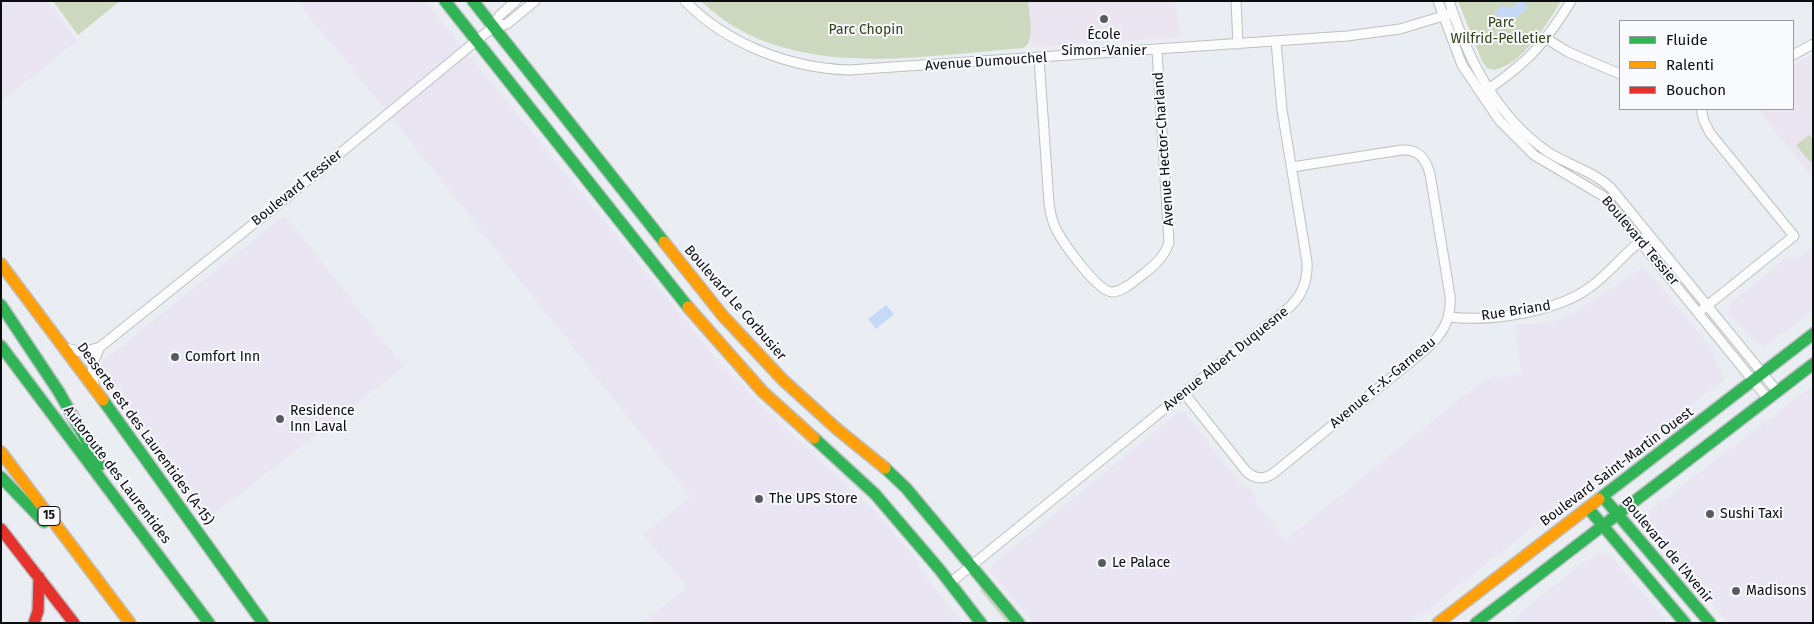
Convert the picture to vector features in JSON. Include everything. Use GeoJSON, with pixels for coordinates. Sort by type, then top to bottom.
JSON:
{"type":"FeatureCollection","features":[{"type":"Feature","properties":{"kind":"main road"},"geometry":{"type":"LineString","coordinates":[[445,1],[724,350],[762,391],[875,494],[981,623]]}},
{"type":"Feature","properties":{"kind":"main road","name":"Boulevard Le Corbusier"},"geometry":{"type":"LineString","coordinates":[[473,1],[740,335],[802,397],[890,472],[917,500],[1019,623]]}},
{"type":"Feature","properties":{"kind":"main road","name":"Desserte est des Laurentides (A-15)"},"geometry":{"type":"LineString","coordinates":[[1,264],[147,458],[263,623]]}},
{"type":"Feature","properties":{"kind":"main road"},"geometry":{"type":"LineString","coordinates":[[1,306],[59,392],[125,510]]}},
{"type":"Feature","properties":{"kind":"main road","name":"Boulevard Saint-Martin Ouest"},"geometry":{"type":"LineString","coordinates":[[1438,623],[1813,334]]}},
{"type":"Feature","properties":{"kind":"main road","name":"Autoroute des Laurentides"},"geometry":{"type":"LineString","coordinates":[[1,346],[210,623]]}},
{"type":"Feature","properties":{"kind":"main road"},"geometry":{"type":"LineString","coordinates":[[1476,623],[1813,364]]}},
{"type":"Feature","properties":{"kind":"main road","name":"15"},"geometry":{"type":"LineString","coordinates":[[1,452],[130,623]]}},
{"type":"Feature","properties":{"kind":"main road"},"geometry":{"type":"LineString","coordinates":[[1,477],[98,580]]}},
{"type":"Feature","properties":{"kind":"main road","name":"Boulevard de l'Avenir"},"geometry":{"type":"LineString","coordinates":[[1603,497],[1710,623]]}},
{"type":"Feature","properties":{"kind":"main road"},"geometry":{"type":"LineString","coordinates":[[1588,508],[1685,623]]}},
{"type":"Feature","properties":{"kind":"main road"},"geometry":{"type":"LineString","coordinates":[[1,529],[74,623]]}},
{"type":"Feature","properties":{"kind":"main road"},"geometry":{"type":"LineString","coordinates":[[34,623],[38,610],[38,577]]}},
{"type":"Feature","properties":{"kind":"street","name":"Boulevard Tessier"},"geometry":{"type":"LineString","coordinates":[[100,347],[292,193],[493,27],[500,15],[516,1]]}},
{"type":"Feature","properties":{"kind":"street","name":"Boulevard Tessier"},"geometry":{"type":"LineString","coordinates":[[493,27],[507,24],[535,1]]}},
{"type":"Feature","properties":{"kind":"street","name":"Avenue Dumouchel"},"geometry":{"type":"LineString","coordinates":[[685,1],[704,19],[745,44],[779,58],[818,67],[862,70],[1364,34],[1400,29],[1453,13]]}},
{"type":"Feature","properties":{"kind":"street"},"geometry":{"type":"LineString","coordinates":[[1236,1],[1238,44]]}},
{"type":"Feature","properties":{"kind":"street","name":"Boulevard Tessier"},"geometry":{"type":"LineString","coordinates":[[1438,1],[1460,60],[1480,95],[1498,120],[1519,142],[1551,166],[1598,192],[1707,306],[1758,377]]}},
{"type":"Feature","properties":{"kind":"street","name":"Boulevard Tessier"},"geometry":{"type":"LineString","coordinates":[[1449,1],[1472,62],[1489,89],[1515,123],[1539,145],[1566,163],[1606,184],[1698,313],[1773,395]]}},
{"type":"Feature","properties":{"kind":"street"},"geometry":{"type":"LineString","coordinates":[[1480,95],[1528,59],[1547,39],[1571,1]]}},
{"type":"Feature","properties":{"kind":"street"},"geometry":{"type":"LineString","coordinates":[[1547,39],[1575,55],[1619,74]]}},
{"type":"Feature","properties":{"kind":"street","name":"Avenue Albert Duquesne"},"geometry":{"type":"LineString","coordinates":[[950,583],[1286,310],[1303,289],[1307,262],[1280,90],[1276,41]]}},
{"type":"Feature","properties":{"kind":"street"},"geometry":{"type":"LineString","coordinates":[[1794,54],[1813,44]]}},
{"type":"Feature","properties":{"kind":"street","name":"Avenue Hector-Charland"},"geometry":{"type":"LineString","coordinates":[[1039,58],[1049,203],[1052,220],[1060,236],[1094,280],[1106,290],[1116,292],[1126,287],[1160,260],[1169,242],[1157,50]]}},
{"type":"Feature","properties":{"kind":"street"},"geometry":{"type":"LineString","coordinates":[[1698,313],[1794,236],[1707,129],[1701,110]]}},
{"type":"Feature","properties":{"kind":"street"},"geometry":{"type":"LineString","coordinates":[[1292,167],[1402,150],[1416,152],[1423,157],[1430,174],[1448,287],[1449,317]]}},
{"type":"Feature","properties":{"kind":"street","name":"Rue Briand"},"geometry":{"type":"LineString","coordinates":[[1449,317],[1468,318],[1522,313],[1557,306],[1592,286],[1644,238]]}},
{"type":"Feature","properties":{"kind":"street","name":"Avenue F.-X.-Garneau"},"geometry":{"type":"LineString","coordinates":[[1184,393],[1248,474],[1257,478],[1267,477],[1425,350],[1442,332],[1449,317]]}},
{"type":"Feature","properties":{"kind":"street"},"geometry":{"type":"LineString","coordinates":[[63,347],[82,352],[100,347]]}},
{"type":"Feature","properties":{"kind":"street"},"geometry":{"type":"LineString","coordinates":[[95,390],[92,365],[100,347]]}},
{"type":"Feature","properties":{"kind":"shaded area"},"geometry":{"type":"Polygon","coordinates":[[[1,1],[48,1],[77,41],[1,102],[1,1]]]}},
{"type":"Feature","properties":{"kind":"shaded area"},"geometry":{"type":"Polygon","coordinates":[[[297,1],[425,1],[717,360],[772,416],[876,512],[919,563],[919,568],[962,623],[642,623],[687,587],[643,534],[691,497],[397,124],[297,1]]]}},
{"type":"Feature","properties":{"kind":"shaded area","name":"École Simon-Vanier"},"geometry":{"type":"Polygon","coordinates":[[[1028,1],[1175,1],[1182,37],[1031,47],[1028,1]]]}},
{"type":"Feature","properties":{"kind":"shaded area"},"geometry":{"type":"Polygon","coordinates":[[[1813,54],[1813,178],[1759,110],[1794,110],[1794,64],[1813,54]]]}},
{"type":"Feature","properties":{"kind":"shaded area"},"geometry":{"type":"Polygon","coordinates":[[[285,215],[404,367],[206,520],[173,468],[102,374],[101,366],[103,361],[285,215]]]}},
{"type":"Feature","properties":{"kind":"shaded area"},"geometry":{"type":"Polygon","coordinates":[[[1813,245],[1813,311],[1766,346],[1761,345],[1728,315],[1730,304],[1786,258],[1803,256],[1813,245]]]}},
{"type":"Feature","properties":{"kind":"shaded area"},"geometry":{"type":"Polygon","coordinates":[[[1644,267],[1710,347],[1725,379],[1410,623],[1033,623],[992,573],[992,565],[1179,412],[1184,412],[1242,486],[1253,489],[1255,500],[1285,540],[1476,386],[1488,379],[1521,375],[1515,324],[1537,324],[1561,320],[1644,267]]]}},
{"type":"Feature","properties":{"kind":"shaded area"},"geometry":{"type":"Polygon","coordinates":[[[1813,385],[1813,623],[1728,623],[1646,529],[1644,519],[1648,512],[1813,385]]]}},
{"type":"Feature","properties":{"kind":"shaded area"},"geometry":{"type":"Polygon","coordinates":[[[1599,552],[1611,556],[1668,623],[1508,623],[1573,570],[1599,552]]]}},
{"type":"Feature","properties":{"kind":"green space"},"geometry":{"type":"Polygon","coordinates":[[[53,1],[120,1],[78,35],[53,1]]]}},
{"type":"Feature","properties":{"kind":"green space","name":"Parc Chopin"},"geometry":{"type":"Polygon","coordinates":[[[701,1],[1028,1],[1031,34],[1027,45],[1023,48],[939,56],[854,58],[812,54],[772,44],[735,27],[701,1]]]}},
{"type":"Feature","properties":{"kind":"green space","name":"Parc Wilfrid-Pelletier"},"geometry":{"type":"Polygon","coordinates":[[[1458,1],[1561,1],[1549,21],[1524,52],[1505,66],[1494,70],[1487,68],[1482,61],[1458,1]]]}},
{"type":"Feature","properties":{"kind":"green space"},"geometry":{"type":"Polygon","coordinates":[[[1809,135],[1813,139],[1813,160],[1810,162],[1796,145],[1809,135]]]}},
{"type":"Feature","properties":{"kind":"green space"},"geometry":{"type":"Polygon","coordinates":[[[983,588],[1011,622],[1007,623],[980,590],[983,588]]]}},
{"type":"Feature","properties":{"kind":"water"},"geometry":{"type":"Polygon","coordinates":[[[1520,1],[1524,1],[1528,8],[1504,27],[1494,13],[1503,5],[1509,9],[1520,1]]]}},
{"type":"Feature","properties":{"kind":"water"},"geometry":{"type":"Polygon","coordinates":[[[886,305],[894,314],[876,329],[868,319],[886,305]]]}},
{"type":"Feature","properties":{"kind":"traffic: fast"},"geometry":{"type":"LineString","coordinates":[[445,1],[688,307]]}},
{"type":"Feature","properties":{"kind":"traffic: fast"},"geometry":{"type":"LineString","coordinates":[[473,1],[664,242]]}},
{"type":"Feature","properties":{"kind":"traffic: fast"},"geometry":{"type":"LineString","coordinates":[[1,305],[59,392],[100,465]]}},
{"type":"Feature","properties":{"kind":"traffic: fast"},"geometry":{"type":"LineString","coordinates":[[1599,499],[1813,334]]}},
{"type":"Feature","properties":{"kind":"traffic: fast"},"geometry":{"type":"LineString","coordinates":[[1,346],[209,623]]}},
{"type":"Feature","properties":{"kind":"traffic: fast"},"geometry":{"type":"LineString","coordinates":[[1476,623],[1813,364]]}},
{"type":"Feature","properties":{"kind":"traffic: fast"},"geometry":{"type":"LineString","coordinates":[[103,400],[263,623]]}},
{"type":"Feature","properties":{"kind":"traffic: fast"},"geometry":{"type":"LineString","coordinates":[[814,438],[875,494],[940,570],[981,623]]}},
{"type":"Feature","properties":{"kind":"traffic: fast"},"geometry":{"type":"LineString","coordinates":[[885,468],[906,488],[1019,623]]}},
{"type":"Feature","properties":{"kind":"traffic: fast"},"geometry":{"type":"LineString","coordinates":[[1,477],[44,522]]}},
{"type":"Feature","properties":{"kind":"traffic: fast"},"geometry":{"type":"LineString","coordinates":[[1603,497],[1710,623]]}},
{"type":"Feature","properties":{"kind":"traffic: fast"},"geometry":{"type":"LineString","coordinates":[[1588,508],[1685,623]]}},
{"type":"Feature","properties":{"kind":"traffic: slow"},"geometry":{"type":"LineString","coordinates":[[664,242],[723,316],[783,380],[837,429],[885,468]]}},
{"type":"Feature","properties":{"kind":"traffic: slow"},"geometry":{"type":"LineString","coordinates":[[1,264],[103,400]]}},
{"type":"Feature","properties":{"kind":"traffic: slow"},"geometry":{"type":"LineString","coordinates":[[688,307],[762,391],[814,438]]}},
{"type":"Feature","properties":{"kind":"traffic: slow"},"geometry":{"type":"LineString","coordinates":[[1,452],[130,623]]}},
{"type":"Feature","properties":{"kind":"traffic: slow"},"geometry":{"type":"LineString","coordinates":[[1438,623],[1599,499]]}},
{"type":"Feature","properties":{"kind":"traffic: jam"},"geometry":{"type":"LineString","coordinates":[[1,529],[74,623]]}},
{"type":"Feature","properties":{"kind":"traffic: jam"},"geometry":{"type":"LineString","coordinates":[[34,623],[38,611],[39,577]]}},
{"type":"Feature","properties":{"kind":"place","name":"École Simon-Vanier"},"geometry":{"type":"Point","coordinates":[1104,19]}},
{"type":"Feature","properties":{"kind":"place","name":"Comfort Inn"},"geometry":{"type":"Point","coordinates":[175,357]}},
{"type":"Feature","properties":{"kind":"place","name":"Residence Inn Laval"},"geometry":{"type":"Point","coordinates":[280,419]}},
{"type":"Feature","properties":{"kind":"place","name":"The UPS Store"},"geometry":{"type":"Point","coordinates":[759,499]}},
{"type":"Feature","properties":{"kind":"place","name":"Sushi Taxi"},"geometry":{"type":"Point","coordinates":[1710,514]}},
{"type":"Feature","properties":{"kind":"place","name":"Le Palace"},"geometry":{"type":"Point","coordinates":[1102,563]}},
{"type":"Feature","properties":{"kind":"place","name":"Madisons"},"geometry":{"type":"Point","coordinates":[1736,591]}}]}
